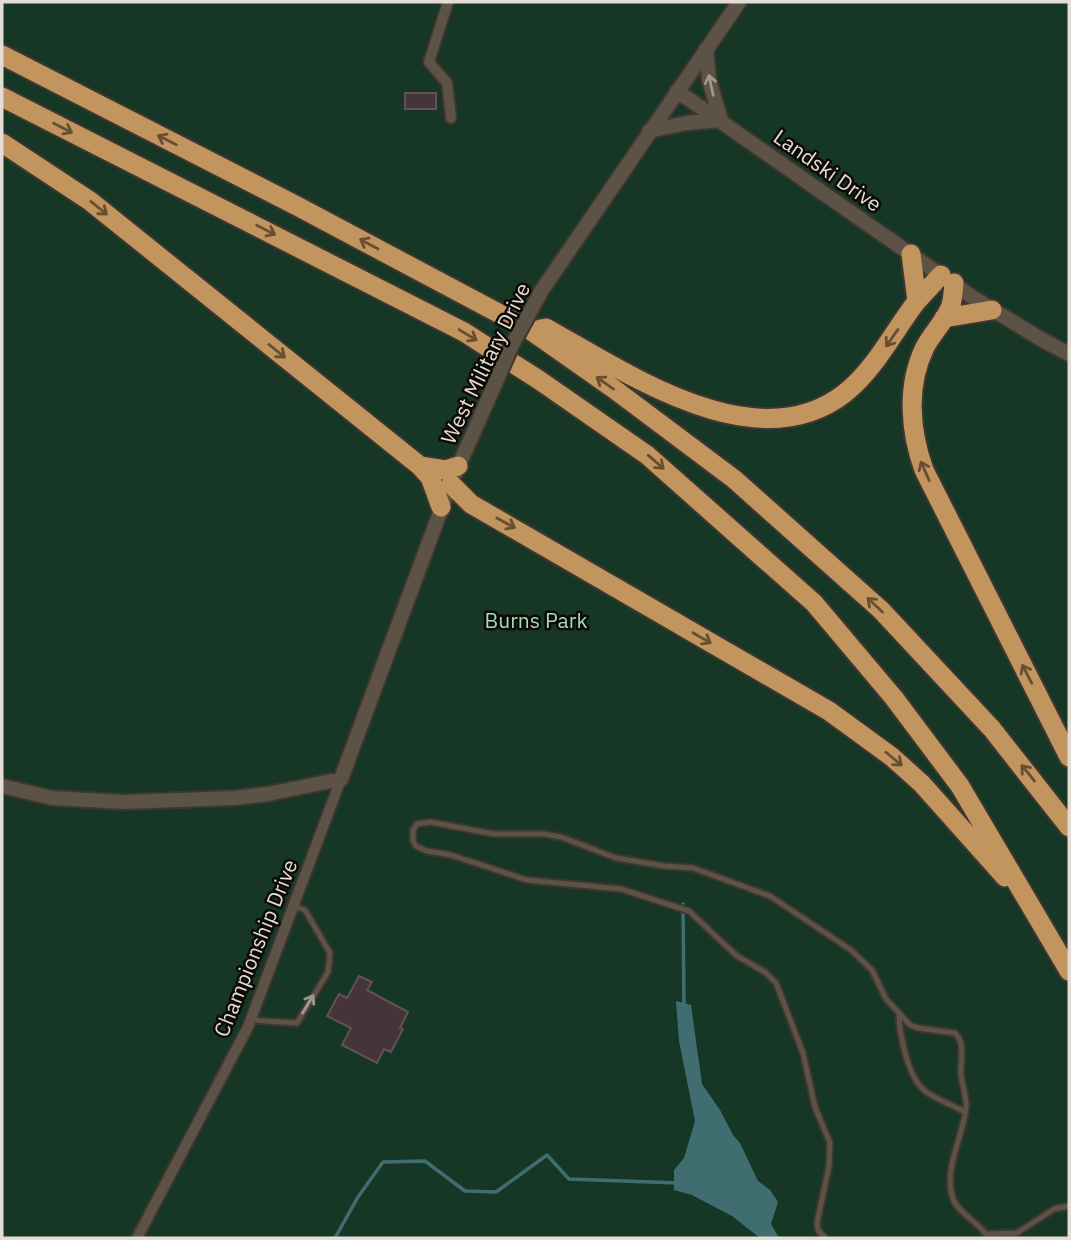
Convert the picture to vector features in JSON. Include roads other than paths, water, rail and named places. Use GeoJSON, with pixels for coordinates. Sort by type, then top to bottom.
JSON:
{"type":"FeatureCollection","features":[{"type":"Feature","properties":{"kind":"highway"},"geometry":{"type":"LineString","coordinates":[[2,55],[307,211],[530,330],[614,389],[734,480],[844,576],[916,645],[1037,783],[1069,827]]}},
{"type":"Feature","properties":{"kind":"highway"},"geometry":{"type":"LineString","coordinates":[[2,97],[464,332],[540,380],[647,454],[814,603],[894,698],[960,786],[1069,971]]}},
{"type":"Feature","properties":{"kind":"highway"},"geometry":{"type":"LineString","coordinates":[[2,143],[90,201],[421,466],[430,477],[439,513],[479,508]]}},
{"type":"Feature","properties":{"kind":"highway"},"geometry":{"type":"LineString","coordinates":[[911,254],[917,301]]}},
{"type":"Feature","properties":{"kind":"highway"},"geometry":{"type":"LineString","coordinates":[[530,330],[546,328],[653,387],[719,412],[752,418],[783,418],[817,409],[852,387],[873,365],[917,301],[947,279],[951,305],[923,351],[913,389],[912,418],[918,454],[1069,757]]}},
{"type":"Feature","properties":{"kind":"highway"},"geometry":{"type":"LineString","coordinates":[[944,318],[992,310]]}},
{"type":"Feature","properties":{"kind":"highway"},"geometry":{"type":"LineString","coordinates":[[421,466],[444,470],[454,475],[461,497],[829,711],[867,738],[922,784],[1028,901]]}},
{"type":"Feature","properties":{"kind":"street"},"geometry":{"type":"LineString","coordinates":[[448,2],[429,62],[447,83],[451,118]]}},
{"type":"Feature","properties":{"kind":"street","name":"West Military Drive"},"geometry":{"type":"LineString","coordinates":[[341,779],[425,558],[439,513],[512,345],[542,290],[739,2]]}},
{"type":"Feature","properties":{"kind":"street"},"geometry":{"type":"LineString","coordinates":[[649,131],[687,122],[721,120],[709,80],[706,49]]}},
{"type":"Feature","properties":{"kind":"street","name":"Landski Drive"},"geometry":{"type":"LineString","coordinates":[[677,91],[992,310],[1069,354]]}},
{"type":"Feature","properties":{"kind":"street"},"geometry":{"type":"LineString","coordinates":[[2,786],[52,798],[136,802],[234,798],[341,779]]}},
{"type":"Feature","properties":{"kind":"street","name":"Championship Drive"},"geometry":{"type":"LineString","coordinates":[[136,1238],[251,1020],[341,779]]}},
{"type":"Feature","properties":{"kind":"lane"},"geometry":{"type":"LineString","coordinates":[[825,1238],[818,1230],[817,1223],[829,1166],[830,1143],[815,1107],[803,1053],[776,983],[765,972],[737,956],[689,911],[621,889],[513,877],[451,855],[422,850],[413,841],[413,830],[417,824],[430,822],[494,834],[544,834],[576,841],[615,858],[693,868],[770,896],[851,950],[872,970],[886,999],[910,1024],[918,1028],[955,1033],[959,1037],[961,1077],[966,1096],[965,1112],[951,1169],[952,1197],[957,1208],[971,1217],[986,1236],[1017,1233],[1054,1209],[1069,1206]]}},
{"type":"Feature","properties":{"kind":"lane"},"geometry":{"type":"LineString","coordinates":[[251,1020],[297,1023],[327,972],[330,953],[305,910],[294,906]]}},
{"type":"Feature","properties":{"kind":"lane"},"geometry":{"type":"LineString","coordinates":[[899,1013],[901,1036],[920,1086],[926,1092],[965,1112]]}},
{"type":"Feature","properties":{"kind":"water"},"geometry":{"type":"Polygon","coordinates":[[[676,1001],[691,1005],[702,1084],[740,1143],[758,1181],[770,1190],[778,1202],[771,1224],[779,1238],[760,1238],[732,1216],[692,1195],[674,1190],[674,1170],[684,1158],[695,1121],[679,1041],[676,1001]]]}},
{"type":"Feature","properties":{"kind":"waterway"},"geometry":{"type":"LineString","coordinates":[[683,904],[684,1008]]}},
{"type":"Feature","properties":{"kind":"waterway"},"geometry":{"type":"LineString","coordinates":[[335,1238],[358,1197],[383,1162],[425,1161],[465,1191],[496,1192],[547,1155],[569,1179],[678,1183]]}},
{"type":"Feature","properties":{"kind":"park label","name":"Burns Park"},"geometry":{"type":"Point","coordinates":[536,620]}}]}
